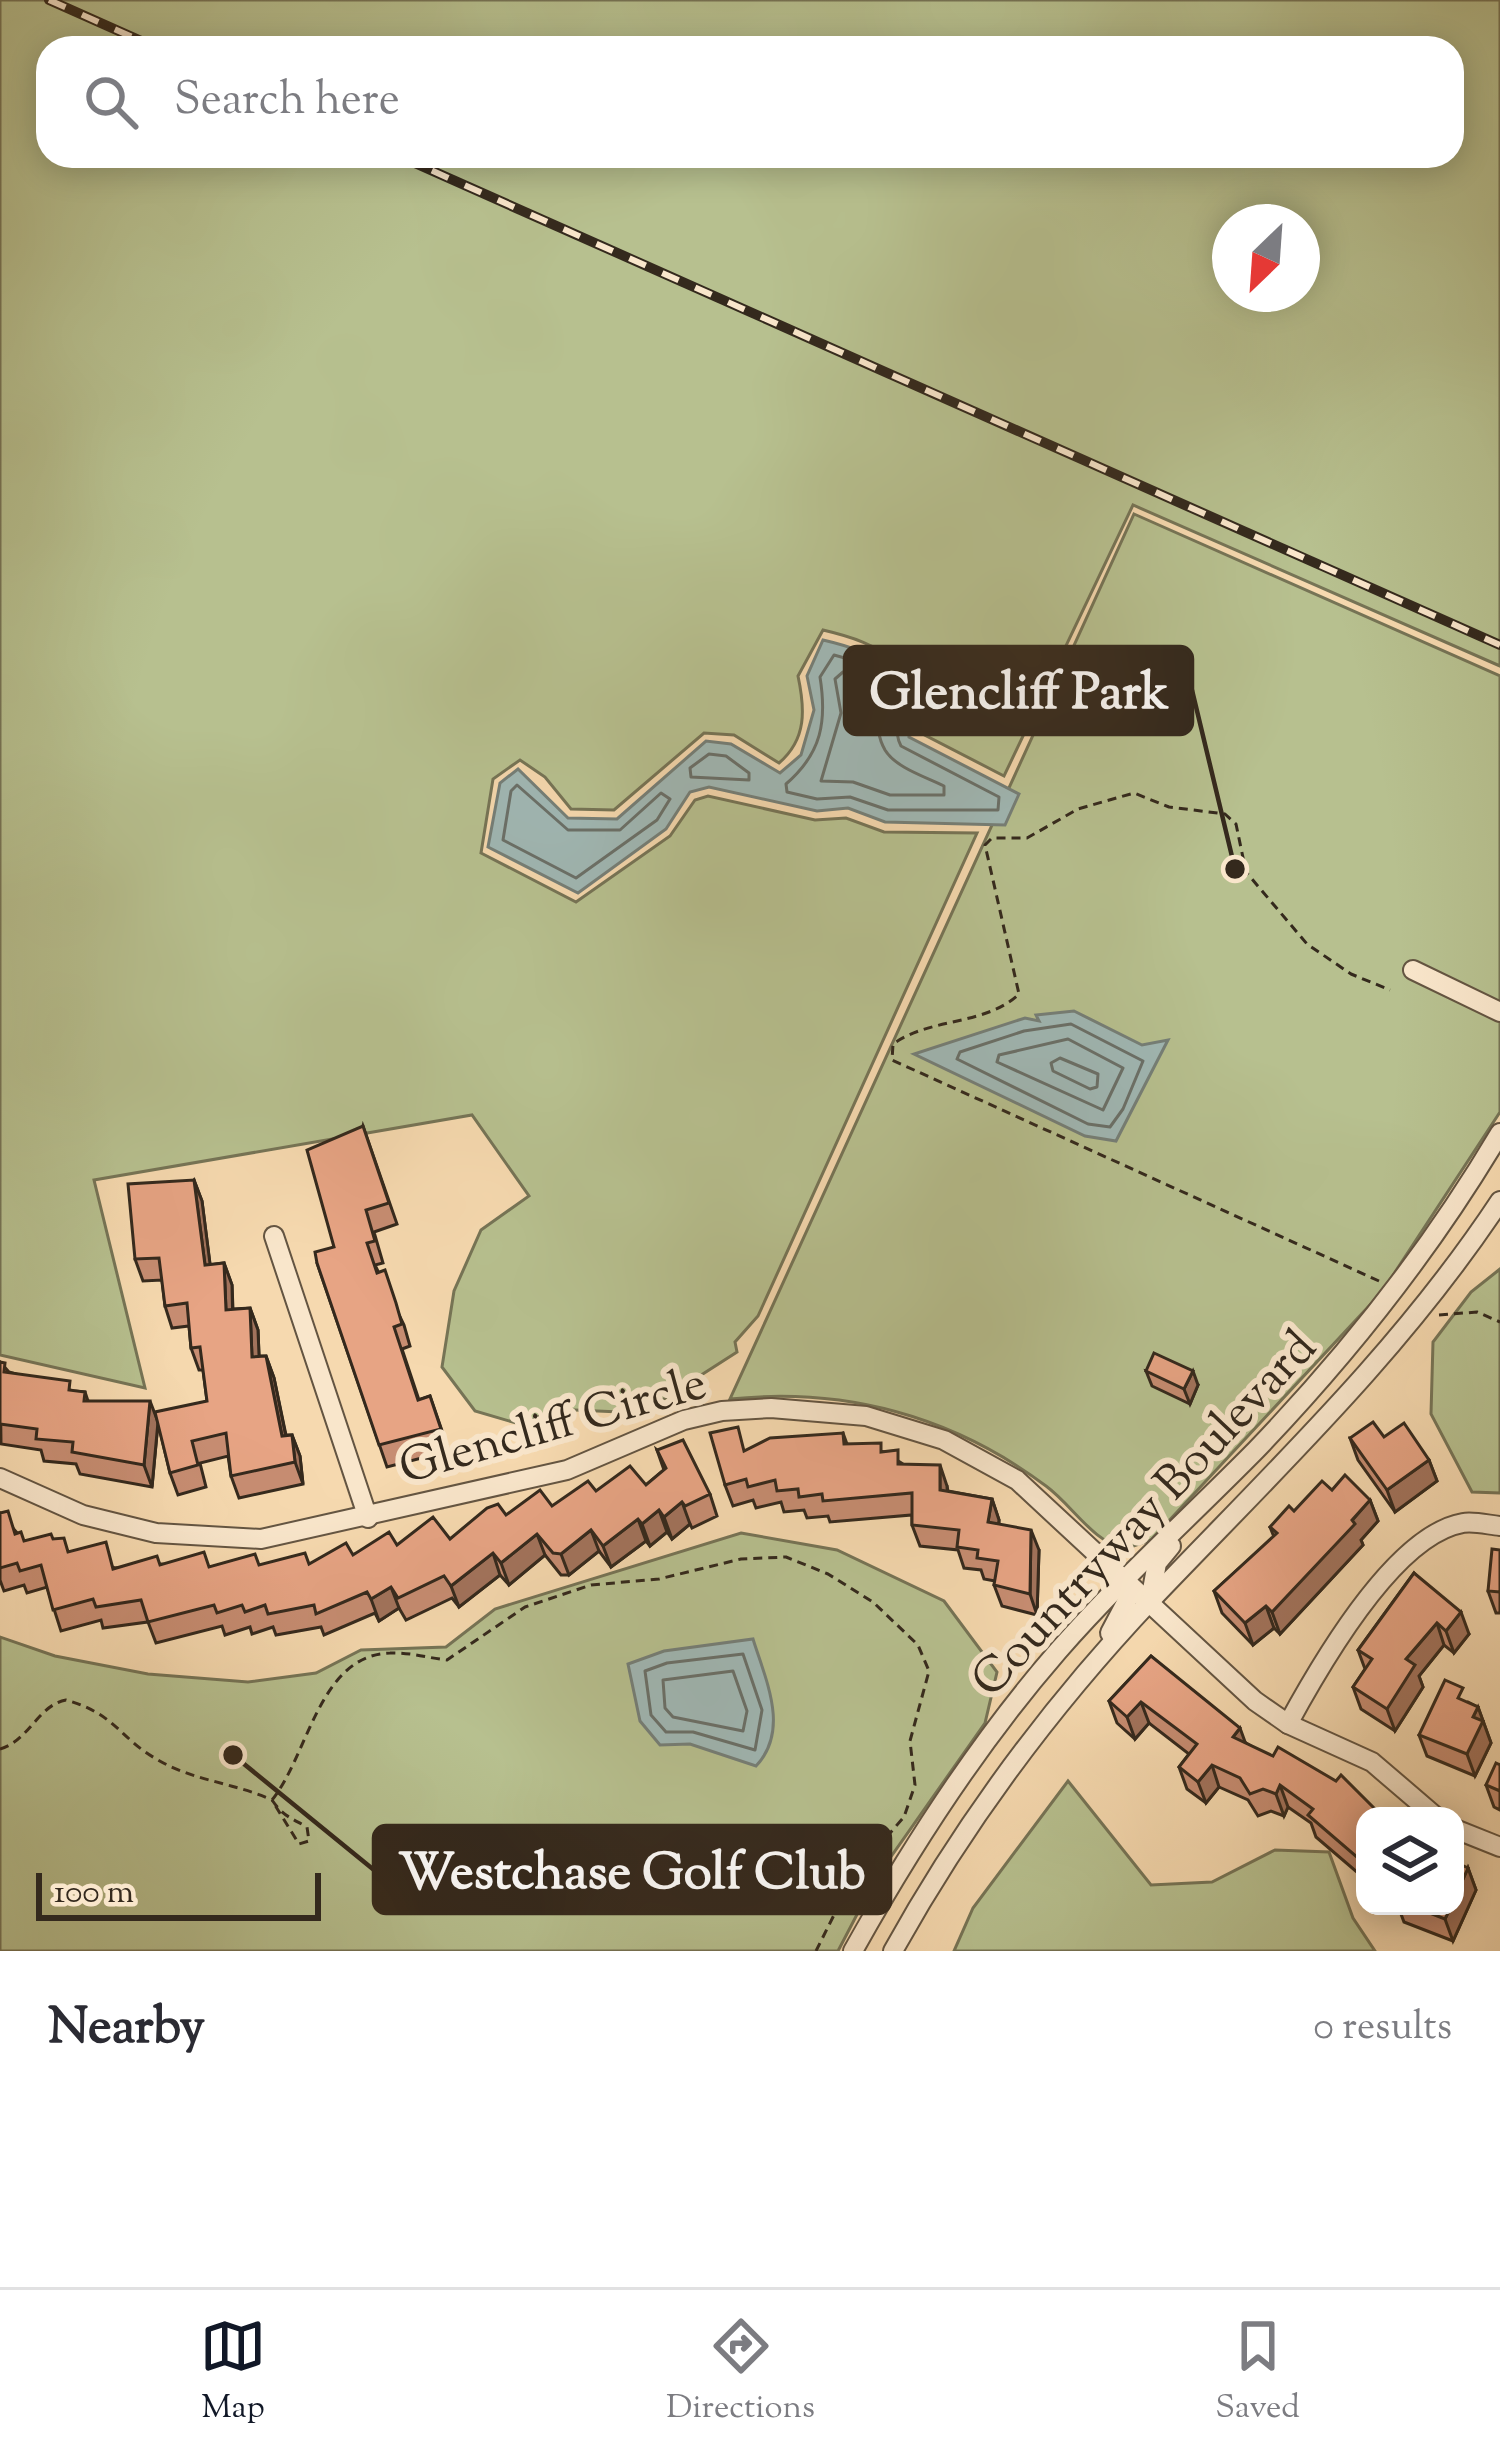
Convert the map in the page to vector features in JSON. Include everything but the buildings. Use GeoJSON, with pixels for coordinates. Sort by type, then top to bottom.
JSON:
{"type":"FeatureCollection","features":[{"type":"Feature","properties":{"kind":"street"},"geometry":{"type":"LineString","coordinates":[[1413,970],[1500,1012]]}},
{"type":"Feature","properties":{"kind":"street","name":"Countryway Boulevard"},"geometry":{"type":"LineString","coordinates":[[853,1951],[904,1859],[991,1735],[1099,1606],[1127,1587],[1156,1547],[1278,1425],[1393,1293],[1500,1133]]}},
{"type":"Feature","properties":{"kind":"street","name":"Countryway Boulevard"},"geometry":{"type":"LineString","coordinates":[[893,1951],[934,1878],[1018,1757],[1125,1630],[1151,1592],[1178,1574],[1339,1409],[1424,1309],[1500,1202]]}},
{"type":"Feature","properties":{"kind":"street"},"geometry":{"type":"LineString","coordinates":[[274,1236],[368,1518]]}},
{"type":"Feature","properties":{"kind":"street","name":"Glencliff Circle"},"geometry":{"type":"LineString","coordinates":[[0,1478],[83,1515],[156,1533],[261,1538],[368,1518],[567,1470],[684,1420],[722,1411],[803,1409],[866,1416],[944,1440],[1017,1480],[1098,1551],[1127,1587],[1151,1592],[1174,1624],[1255,1701],[1288,1724],[1372,1762],[1424,1807]]}},
{"type":"Feature","properties":{"kind":"street"},"geometry":{"type":"LineString","coordinates":[[1151,1592],[1162,1556],[1264,1452],[1278,1425]]}},
{"type":"Feature","properties":{"kind":"street"},"geometry":{"type":"LineString","coordinates":[[1288,1724],[1339,1631],[1427,1538],[1463,1523],[1500,1526]]}},
{"type":"Feature","properties":{"kind":"street"},"geometry":{"type":"LineString","coordinates":[[1098,1551],[1129,1559],[1156,1547]]}},
{"type":"Feature","properties":{"kind":"street"},"geometry":{"type":"LineString","coordinates":[[1098,1551],[1109,1575],[1099,1606]]}},
{"type":"Feature","properties":{"kind":"street"},"geometry":{"type":"LineString","coordinates":[[1125,1630],[1144,1621],[1174,1624],[1166,1598],[1178,1574]]}},
{"type":"Feature","properties":{"kind":"street"},"geometry":{"type":"LineString","coordinates":[[1018,1757],[1051,1701],[1117,1626],[1127,1587]]}},
{"type":"Feature","properties":{"kind":"street"},"geometry":{"type":"LineString","coordinates":[[1464,1832],[1500,1847]]}},
{"type":"Feature","properties":{"kind":"path"},"geometry":{"type":"LineString","coordinates":[[1390,990],[1351,974],[1307,944],[1246,872],[1236,824],[1225,814],[1169,807],[1134,793],[1078,809],[1027,838],[992,838],[985,845],[1019,994],[1004,1008],[914,1030],[893,1044],[892,1060],[1251,1226],[1369,1272],[1393,1293]]}},
{"type":"Feature","properties":{"kind":"path"},"geometry":{"type":"LineString","coordinates":[[1424,1309],[1444,1317],[1477,1312],[1500,1322]]}},
{"type":"Feature","properties":{"kind":"path"},"geometry":{"type":"LineString","coordinates":[[272,1800],[297,1762],[328,1690],[354,1663],[390,1653],[447,1660],[501,1618],[591,1585],[659,1579],[741,1559],[786,1557],[873,1602],[918,1645],[929,1671],[910,1741],[915,1785],[910,1807],[855,1873],[816,1951]]}},
{"type":"Feature","properties":{"kind":"path"},"geometry":{"type":"LineString","coordinates":[[0,1749],[13,1745],[50,1706],[66,1700],[106,1714],[159,1761],[188,1774],[247,1786],[272,1800],[283,1816],[307,1827],[309,1841],[299,1844],[272,1800]]}},
{"type":"Feature","properties":{"kind":"green space"},"geometry":{"type":"Polygon","coordinates":[[[0,0],[1500,0],[1500,666],[1133,505],[1004,776],[917,731],[912,689],[904,673],[880,650],[823,630],[798,676],[799,734],[779,763],[734,735],[704,733],[614,810],[571,809],[545,777],[520,760],[493,779],[481,853],[576,902],[670,836],[695,800],[708,796],[815,820],[846,818],[884,832],[977,833],[758,1316],[735,1342],[737,1352],[642,1413],[553,1409],[523,1425],[475,1411],[442,1367],[454,1291],[481,1230],[529,1196],[472,1115],[94,1180],[145,1388],[0,1355],[0,0]]]}},
{"type":"Feature","properties":{"kind":"green space"},"geometry":{"type":"Polygon","coordinates":[[[1134,514],[1500,676],[1500,1112],[1382,1292],[1151,1540],[1125,1549],[1103,1539],[1056,1494],[1010,1462],[935,1425],[856,1403],[773,1396],[730,1399],[1134,514]]]}},
{"type":"Feature","properties":{"kind":"green space"},"geometry":{"type":"Polygon","coordinates":[[[1500,1269],[1500,1493],[1472,1492],[1431,1414],[1433,1342],[1471,1292],[1500,1269]]]}},
{"type":"Feature","properties":{"kind":"green space"},"geometry":{"type":"Polygon","coordinates":[[[741,1533],[837,1550],[944,1601],[997,1672],[985,1723],[876,1878],[838,1951],[0,1951],[0,1637],[55,1656],[148,1674],[248,1682],[316,1673],[361,1650],[446,1647],[495,1609],[741,1533]]]}},
{"type":"Feature","properties":{"kind":"green space"},"geometry":{"type":"Polygon","coordinates":[[[1068,1781],[1151,1885],[1212,1882],[1275,1850],[1329,1852],[1353,1918],[1375,1951],[954,1951],[973,1908],[1068,1781]]]}},
{"type":"Feature","properties":{"kind":"water"},"geometry":{"type":"Polygon","coordinates":[[[823,640],[862,652],[889,670],[904,697],[909,737],[1019,794],[1005,825],[885,822],[848,808],[817,811],[709,787],[690,792],[666,829],[578,893],[488,847],[500,783],[518,769],[568,818],[617,819],[706,741],[731,744],[780,773],[801,755],[814,710],[807,676],[823,640]]]}},
{"type":"Feature","properties":{"kind":"water"},"geometry":{"type":"Polygon","coordinates":[[[1074,1011],[1142,1045],[1168,1040],[1116,1141],[1085,1136],[914,1054],[1025,1018],[1039,1021],[1036,1015],[1074,1011]]]}},
{"type":"Feature","properties":{"kind":"water"},"geometry":{"type":"Polygon","coordinates":[[[753,1639],[769,1688],[773,1721],[772,1737],[756,1766],[690,1744],[660,1745],[640,1721],[628,1664],[664,1651],[753,1639]]]}},
{"type":"Feature","properties":{"kind":"railway"},"geometry":{"type":"LineString","coordinates":[[49,0],[130,36]]}},
{"type":"Feature","properties":{"kind":"railway"},"geometry":{"type":"LineString","coordinates":[[426,168],[1500,645]]}},
{"type":"Feature","properties":{"kind":"place","name":"Glencliff Park"},"geometry":{"type":"Point","coordinates":[1235,869]}},
{"type":"Feature","properties":{"kind":"place","name":"Westchase Golf Club"},"geometry":{"type":"Point","coordinates":[233,1755]}}]}
